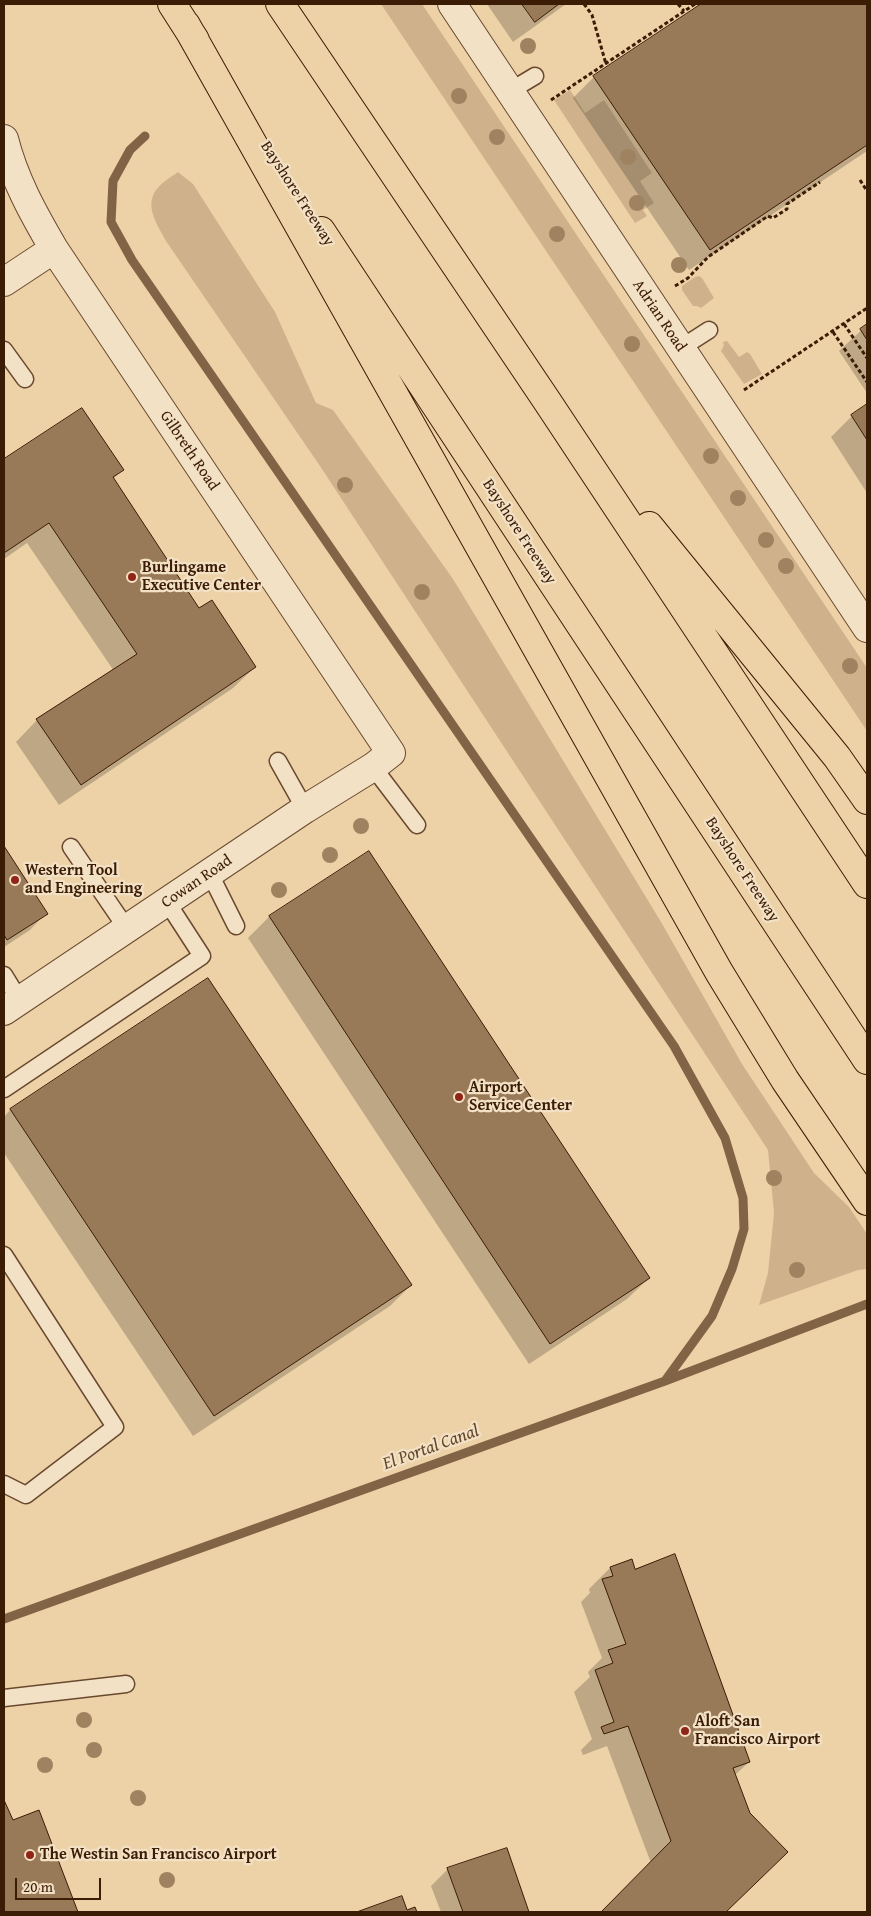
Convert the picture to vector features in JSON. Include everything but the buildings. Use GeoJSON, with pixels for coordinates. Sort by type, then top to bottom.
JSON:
{"type":"FeatureCollection","features":[{"type":"Feature","properties":{"kind":"highway"},"geometry":{"type":"LineString","coordinates":[[280,4],[867,884]]}},
{"type":"Feature","properties":{"kind":"highway"},"geometry":{"type":"LineString","coordinates":[[179,15],[720,972],[785,1080],[867,1202]]}},
{"type":"Feature","properties":{"kind":"highway","name":"Bayshore Freeway"},"geometry":{"type":"LineString","coordinates":[[179,15],[867,1060]]}},
{"type":"Feature","properties":{"kind":"highway"},"geometry":{"type":"LineString","coordinates":[[546,401],[837,757],[867,800]]}},
{"type":"Feature","properties":{"kind":"street","name":"Adrian Road"},"geometry":{"type":"LineString","coordinates":[[452,4],[867,628]]}},
{"type":"Feature","properties":{"kind":"street","name":"Gilbreth Road"},"geometry":{"type":"LineString","coordinates":[[4,139],[11,167],[27,202],[54,249],[382,760]]}},
{"type":"Feature","properties":{"kind":"street"},"geometry":{"type":"LineString","coordinates":[[4,282],[54,249]]}},
{"type":"Feature","properties":{"kind":"street","name":"Cowan Road"},"geometry":{"type":"LineString","coordinates":[[12,1006],[382,760]]}},
{"type":"Feature","properties":{"kind":"lane"},"geometry":{"type":"LineString","coordinates":[[510,91],[535,76]]}},
{"type":"Feature","properties":{"kind":"lane"},"geometry":{"type":"LineString","coordinates":[[681,348],[709,330]]}},
{"type":"Feature","properties":{"kind":"lane"},"geometry":{"type":"LineString","coordinates":[[4,350],[25,379]]}},
{"type":"Feature","properties":{"kind":"lane"},"geometry":{"type":"LineString","coordinates":[[382,760],[417,825]]}},
{"type":"Feature","properties":{"kind":"lane"},"geometry":{"type":"LineString","coordinates":[[278,761],[306,809]]}},
{"type":"Feature","properties":{"kind":"lane"},"geometry":{"type":"LineString","coordinates":[[71,847],[127,929]]}},
{"type":"Feature","properties":{"kind":"lane"},"geometry":{"type":"LineString","coordinates":[[210,874],[236,926]]}},
{"type":"Feature","properties":{"kind":"lane"},"geometry":{"type":"LineString","coordinates":[[4,1089],[202,956],[167,902]]}},
{"type":"Feature","properties":{"kind":"lane"},"geometry":{"type":"LineString","coordinates":[[4,975],[12,1006]]}},
{"type":"Feature","properties":{"kind":"lane"},"geometry":{"type":"LineString","coordinates":[[4,1255],[115,1427],[26,1495],[4,1484]]}},
{"type":"Feature","properties":{"kind":"lane"},"geometry":{"type":"LineString","coordinates":[[4,1698],[126,1684]]}},
{"type":"Feature","properties":{"kind":"path"},"geometry":{"type":"LineString","coordinates":[[584,4],[592,15],[606,64]]}},
{"type":"Feature","properties":{"kind":"path"},"geometry":{"type":"LineString","coordinates":[[678,4],[684,12]]}},
{"type":"Feature","properties":{"kind":"path"},"geometry":{"type":"LineString","coordinates":[[551,100],[695,4]]}},
{"type":"Feature","properties":{"kind":"path"},"geometry":{"type":"LineString","coordinates":[[860,180],[867,190]]}},
{"type":"Feature","properties":{"kind":"path"},"geometry":{"type":"LineString","coordinates":[[675,286],[688,278],[708,257],[768,216],[773,218],[787,209],[787,204],[820,182]]}},
{"type":"Feature","properties":{"kind":"path"},"geometry":{"type":"LineString","coordinates":[[744,390],[867,308]]}},
{"type":"Feature","properties":{"kind":"path"},"geometry":{"type":"LineString","coordinates":[[844,324],[867,358]]}},
{"type":"Feature","properties":{"kind":"path"},"geometry":{"type":"LineString","coordinates":[[833,332],[867,382]]}},
{"type":"Feature","properties":{"kind":"shaded area"},"geometry":{"type":"Polygon","coordinates":[[[381,4],[422,4],[867,668],[867,731],[381,4]]]}},
{"type":"Feature","properties":{"kind":"shaded area"},"geometry":{"type":"Polygon","coordinates":[[[570,90],[585,113],[604,100],[652,173],[640,181],[654,203],[643,210],[647,216],[635,223],[554,100],[570,90]]]}},
{"type":"Feature","properties":{"kind":"shaded area"},"geometry":{"type":"Polygon","coordinates":[[[178,172],[193,184],[275,312],[316,403],[333,410],[453,579],[661,922],[742,1064],[814,1173],[849,1207],[867,1234],[867,1269],[858,1270],[759,1305],[768,1273],[774,1213],[768,1150],[320,466],[166,241],[156,223],[151,203],[158,187],[178,172]]]}},
{"type":"Feature","properties":{"kind":"shaded area"},"geometry":{"type":"Polygon","coordinates":[[[699,276],[714,298],[701,308],[693,306],[682,290],[682,286],[699,276]]]}},
{"type":"Feature","properties":{"kind":"shaded area"},"geometry":{"type":"Polygon","coordinates":[[[727,341],[739,357],[747,352],[750,354],[762,374],[744,384],[721,351],[724,345],[723,342],[727,341]]]}},
{"type":"Feature","properties":{"kind":"waterway"},"geometry":{"type":"LineString","coordinates":[[145,136],[130,150],[113,181],[111,222],[132,260],[674,1046],[725,1138],[743,1198],[744,1229],[732,1269],[712,1316],[665,1381]]}},
{"type":"Feature","properties":{"kind":"waterway","name":"El Portal Canal"},"geometry":{"type":"LineString","coordinates":[[4,1619],[665,1381],[867,1304]]}},
{"type":"Feature","properties":{"kind":"place","name":"Burlingame Executive Center"},"geometry":{"type":"Point","coordinates":[132,577]}},
{"type":"Feature","properties":{"kind":"place","name":"Western Tool and Engineering"},"geometry":{"type":"Point","coordinates":[15,880]}},
{"type":"Feature","properties":{"kind":"place","name":"Airport Service Center"},"geometry":{"type":"Point","coordinates":[459,1097]}},
{"type":"Feature","properties":{"kind":"place","name":"Aloft San Francisco Airport"},"geometry":{"type":"Point","coordinates":[685,1731]}},
{"type":"Feature","properties":{"kind":"place","name":"The Westin San Francisco Airport"},"geometry":{"type":"Point","coordinates":[30,1855]}}]}
